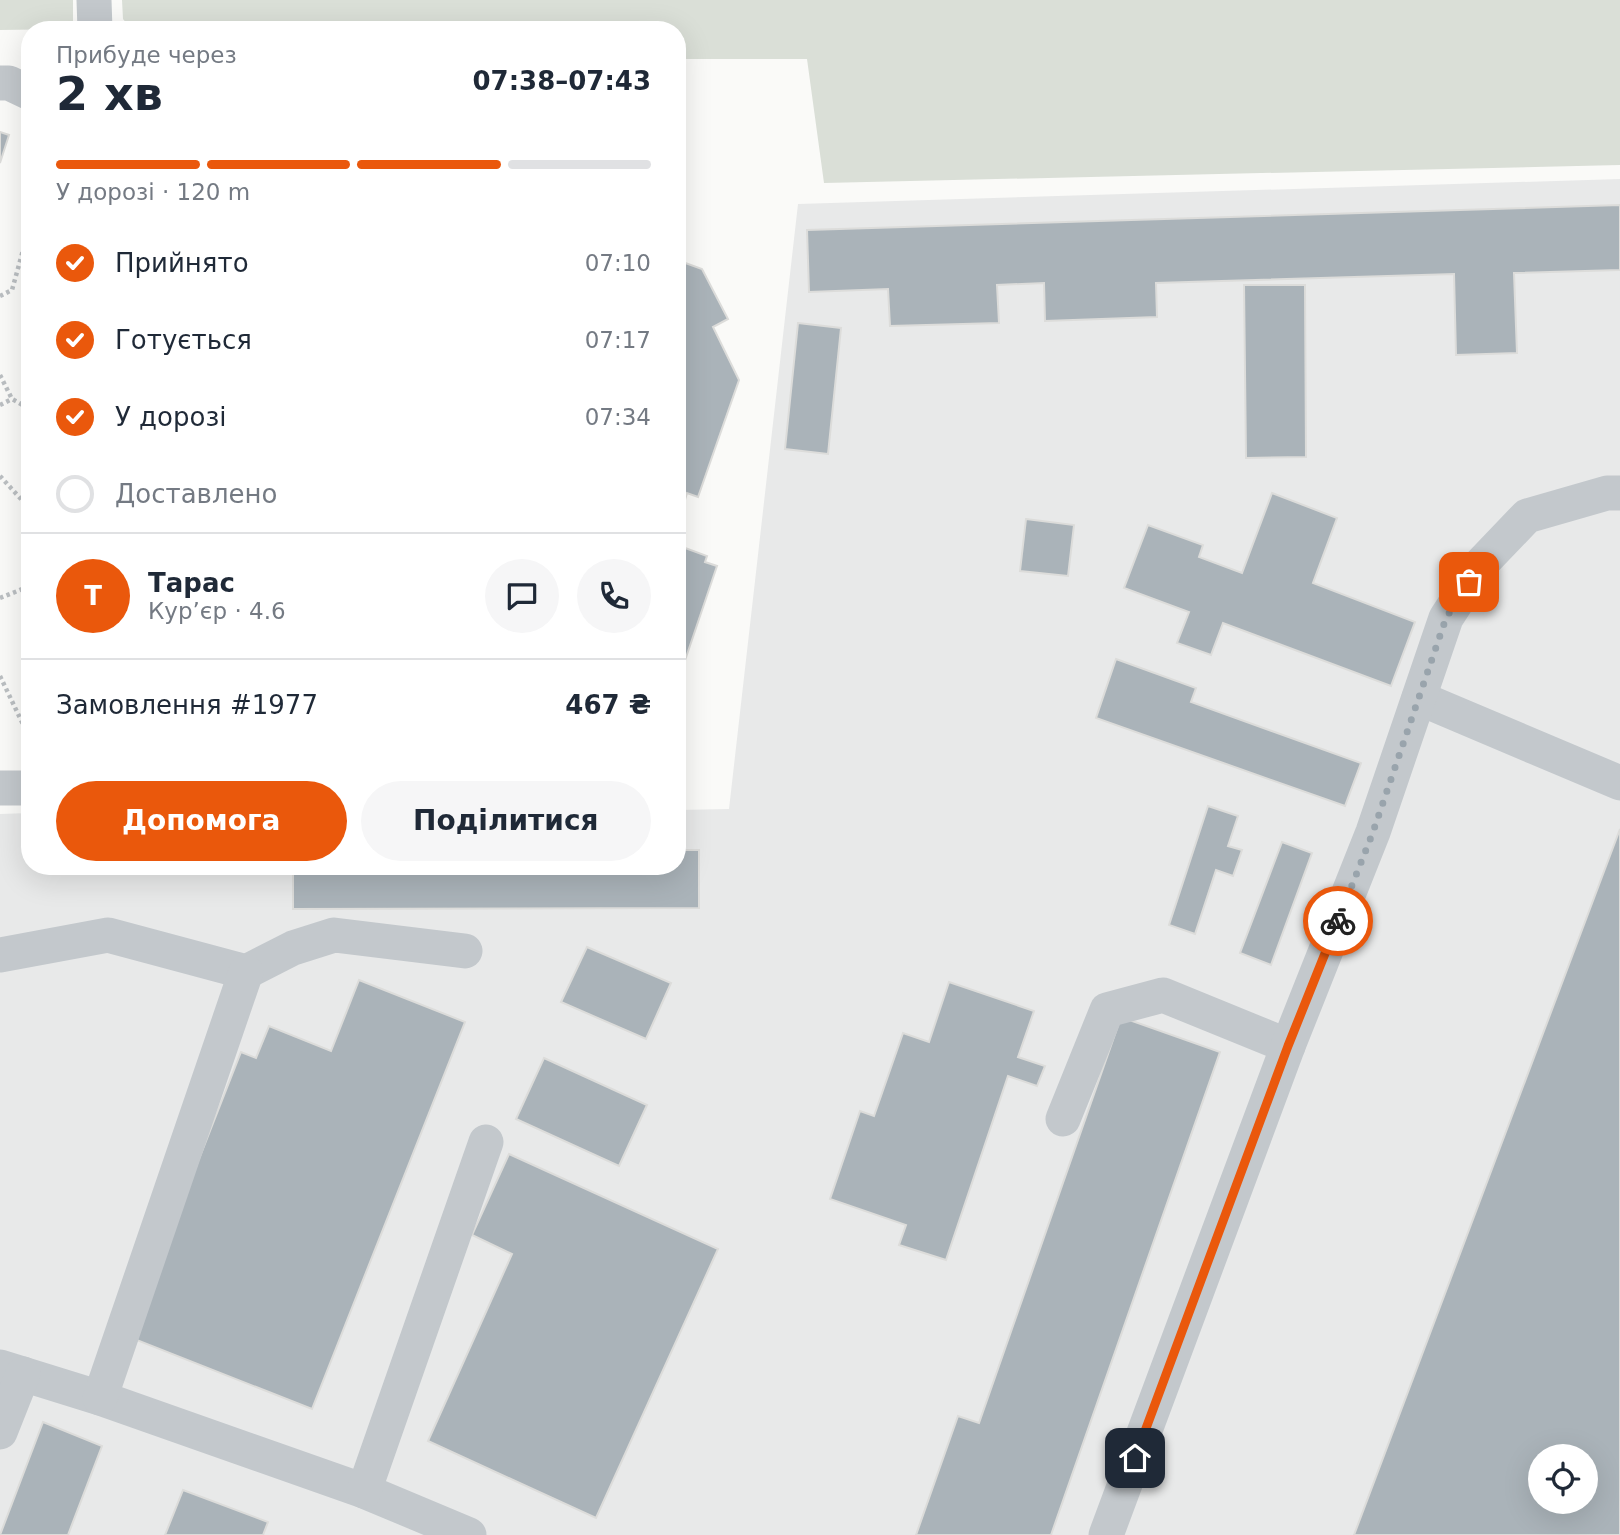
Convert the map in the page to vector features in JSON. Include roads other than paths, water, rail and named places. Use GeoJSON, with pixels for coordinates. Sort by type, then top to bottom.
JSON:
{"type":"FeatureCollection","features":[{"type":"Feature","properties":{"kind":"lane"},"geometry":{"type":"LineString","coordinates":[[94,0],[95,21]]}},
{"type":"Feature","properties":{"kind":"lane"},"geometry":{"type":"LineString","coordinates":[[0,83],[9,83],[21,89]]}},
{"type":"Feature","properties":{"kind":"lane"},"geometry":{"type":"LineString","coordinates":[[1106,1535],[1288,1046],[1373,832],[1446,618],[1481,564],[1527,516],[1607,493],[1620,493]]}},
{"type":"Feature","properties":{"kind":"lane"},"geometry":{"type":"LineString","coordinates":[[1419,698],[1620,783]]}},
{"type":"Feature","properties":{"kind":"lane"},"geometry":{"type":"LineString","coordinates":[[0,788],[21,788]]}},
{"type":"Feature","properties":{"kind":"lane"},"geometry":{"type":"LineString","coordinates":[[0,955],[108,935],[246,972],[293,948],[334,935],[465,951]]}},
{"type":"Feature","properties":{"kind":"lane"},"geometry":{"type":"LineString","coordinates":[[100,1398],[246,972]]}},
{"type":"Feature","properties":{"kind":"lane"},"geometry":{"type":"LineString","coordinates":[[1063,1119],[1107,1010],[1163,995],[1288,1046]]}},
{"type":"Feature","properties":{"kind":"lane"},"geometry":{"type":"LineString","coordinates":[[364,1491],[486,1142]]}},
{"type":"Feature","properties":{"kind":"lane"},"geometry":{"type":"LineString","coordinates":[[0,1432],[12,1371],[100,1398],[364,1491],[469,1535]]}}]}
